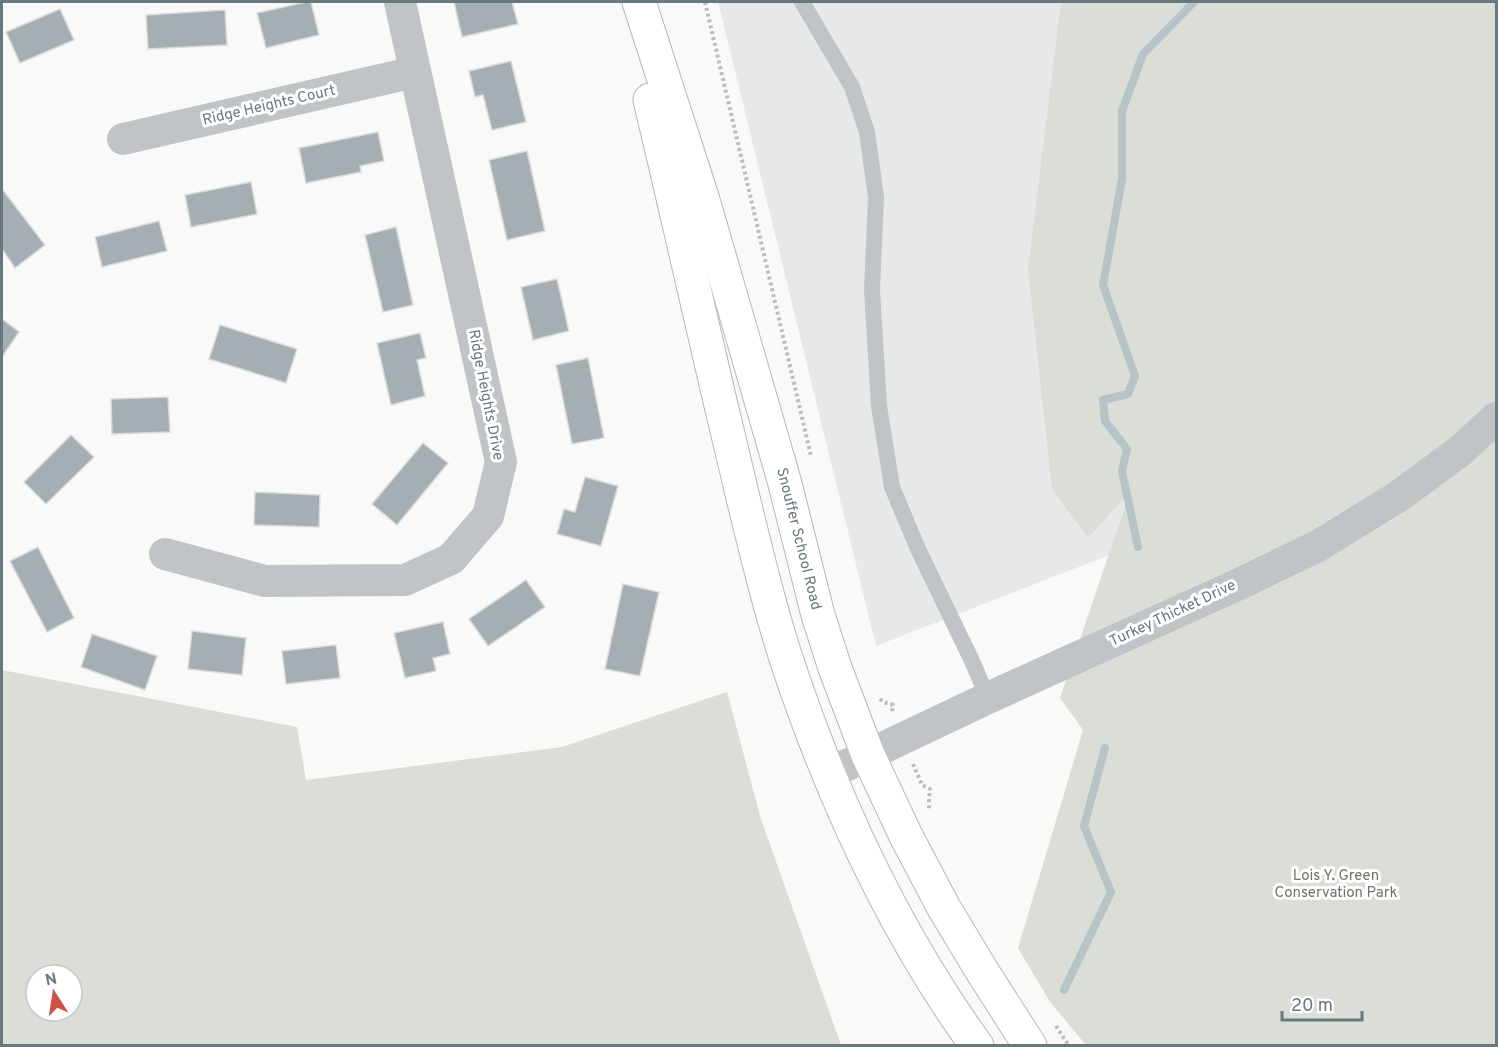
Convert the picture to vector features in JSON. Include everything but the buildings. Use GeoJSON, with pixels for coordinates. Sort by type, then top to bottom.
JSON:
{"type":"FeatureCollection","features":[{"type":"Feature","properties":{"kind":"main road"},"geometry":{"type":"LineString","coordinates":[[627,2],[761,569],[802,705],[828,774],[861,850],[888,904],[928,974],[977,1046]]}},
{"type":"Feature","properties":{"kind":"main road","name":"Snouffer School Road"},"geometry":{"type":"LineString","coordinates":[[639,2],[703,200],[784,480],[818,615],[835,668],[868,755],[906,836],[944,908],[1030,1046]]}},
{"type":"Feature","properties":{"kind":"street","name":"Ridge Heights Drive"},"geometry":{"type":"LineString","coordinates":[[165,554],[265,580],[405,580],[452,559],[488,516],[501,462],[400,2]]}},
{"type":"Feature","properties":{"kind":"street","name":"Ridge Heights Court"},"geometry":{"type":"LineString","coordinates":[[123,139],[415,72]]}},
{"type":"Feature","properties":{"kind":"street","name":"Turkey Thicket Drive"},"geometry":{"type":"LineString","coordinates":[[828,774],[1318,546],[1399,496],[1460,451],[1497,418]]}},
{"type":"Feature","properties":{"kind":"lane"},"geometry":{"type":"LineString","coordinates":[[802,2],[852,87],[867,132],[876,197],[872,290],[879,406],[892,487],[918,549],[968,651],[988,698]]}},
{"type":"Feature","properties":{"kind":"path"},"geometry":{"type":"LineString","coordinates":[[705,2],[811,456]]}},
{"type":"Feature","properties":{"kind":"path"},"geometry":{"type":"LineString","coordinates":[[878,696],[883,702],[893,705],[892,713]]}},
{"type":"Feature","properties":{"kind":"shaded area"},"geometry":{"type":"Polygon","coordinates":[[[718,2],[1496,2],[1235,506],[876,646],[718,2]]]}},
{"type":"Feature","properties":{"kind":"green space","name":"Lois Y. Green Conservation Park"},"geometry":{"type":"Polygon","coordinates":[[[1061,2],[1496,2],[1496,1045],[1086,1045],[1050,1002],[1018,948],[1083,730],[1060,698],[1130,492],[1088,538],[1052,489],[1028,269],[1061,2]]]}},
{"type":"Feature","properties":{"kind":"green space"},"geometry":{"type":"Polygon","coordinates":[[[2,670],[297,727],[306,780],[562,747],[727,692],[761,819],[841,1045],[2,1045],[2,670]]]}},
{"type":"Feature","properties":{"kind":"waterway"},"geometry":{"type":"LineString","coordinates":[[1138,547],[1122,471],[1127,449],[1105,421],[1103,400],[1128,394],[1135,376],[1103,285],[1122,179],[1122,111],[1143,54],[1194,2]]}},
{"type":"Feature","properties":{"kind":"waterway"},"geometry":{"type":"LineString","coordinates":[[1064,990],[1111,892],[1084,826],[1105,748]]}}]}
